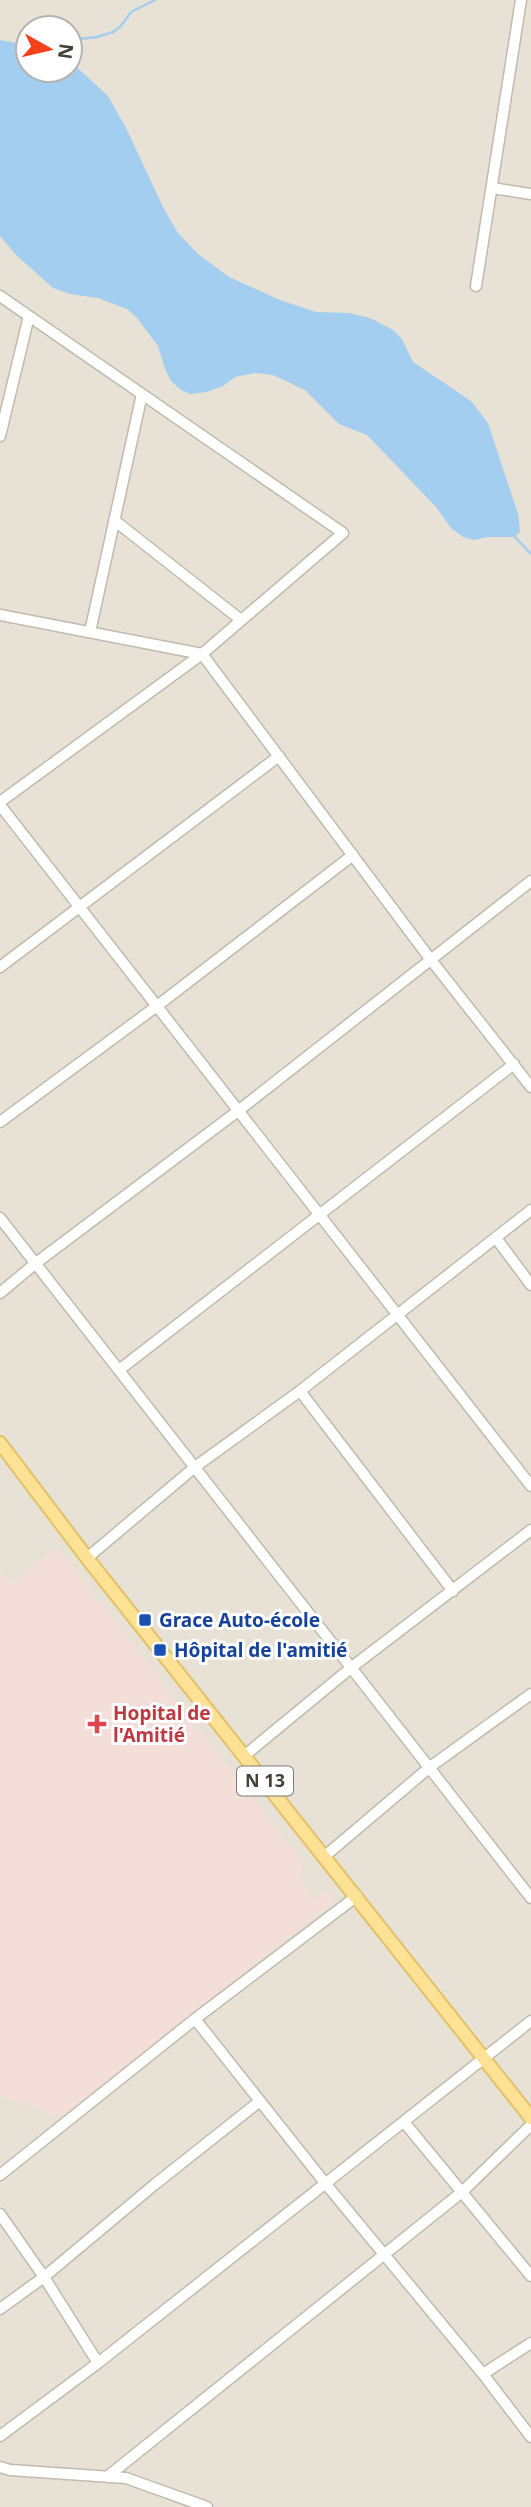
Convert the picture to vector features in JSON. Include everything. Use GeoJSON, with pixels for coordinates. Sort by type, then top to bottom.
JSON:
{"type":"FeatureCollection","features":[{"type":"Feature","properties":{"kind":"main road","name":"N 13"},"geometry":{"type":"LineString","coordinates":[[0,1443],[86,1558],[531,2118]]}},
{"type":"Feature","properties":{"kind":"street"},"geometry":{"type":"LineString","coordinates":[[476,286],[521,0]]}},
{"type":"Feature","properties":{"kind":"street"},"geometry":{"type":"LineString","coordinates":[[492,188],[531,194]]}},
{"type":"Feature","properties":{"kind":"street"},"geometry":{"type":"LineString","coordinates":[[0,296],[343,533],[202,654],[0,804],[531,1486]]}},
{"type":"Feature","properties":{"kind":"street"},"geometry":{"type":"LineString","coordinates":[[0,436],[29,316]]}},
{"type":"Feature","properties":{"kind":"street"},"geometry":{"type":"LineString","coordinates":[[90,632],[142,394]]}},
{"type":"Feature","properties":{"kind":"street"},"geometry":{"type":"LineString","coordinates":[[114,520],[241,620]]}},
{"type":"Feature","properties":{"kind":"street"},"geometry":{"type":"LineString","coordinates":[[0,615],[202,654],[431,960],[531,1087]]}},
{"type":"Feature","properties":{"kind":"street"},"geometry":{"type":"LineString","coordinates":[[0,967],[279,756]]}},
{"type":"Feature","properties":{"kind":"street"},"geometry":{"type":"LineString","coordinates":[[0,1122],[157,1006],[353,855]]}},
{"type":"Feature","properties":{"kind":"street"},"geometry":{"type":"LineString","coordinates":[[0,1293],[238,1111],[531,881]]}},
{"type":"Feature","properties":{"kind":"street"},"geometry":{"type":"LineString","coordinates":[[119,1370],[514,1064]]}},
{"type":"Feature","properties":{"kind":"street"},"geometry":{"type":"LineString","coordinates":[[86,1558],[195,1467],[300,1391],[531,1210]]}},
{"type":"Feature","properties":{"kind":"street"},"geometry":{"type":"LineString","coordinates":[[0,1218],[531,1898]]}},
{"type":"Feature","properties":{"kind":"street"},"geometry":{"type":"LineString","coordinates":[[496,1238],[531,1286]]}},
{"type":"Feature","properties":{"kind":"street"},"geometry":{"type":"LineString","coordinates":[[300,1391],[453,1591]]}},
{"type":"Feature","properties":{"kind":"street"},"geometry":{"type":"LineString","coordinates":[[244,1756],[352,1667],[531,1531]]}},
{"type":"Feature","properties":{"kind":"street"},"geometry":{"type":"LineString","coordinates":[[325,1856],[430,1767],[530,1695]]}},
{"type":"Feature","properties":{"kind":"street"},"geometry":{"type":"LineString","coordinates":[[0,2175],[195,2019],[357,1896]]}},
{"type":"Feature","properties":{"kind":"street"},"geometry":{"type":"LineString","coordinates":[[195,2019],[531,2437]]}},
{"type":"Feature","properties":{"kind":"street"},"geometry":{"type":"LineString","coordinates":[[0,2436],[97,2363],[531,2021]]}},
{"type":"Feature","properties":{"kind":"street"},"geometry":{"type":"LineString","coordinates":[[0,2309],[44,2277],[154,2185],[261,2101]]}},
{"type":"Feature","properties":{"kind":"street"},"geometry":{"type":"LineString","coordinates":[[404,2122],[531,2276]]}},
{"type":"Feature","properties":{"kind":"street"},"geometry":{"type":"LineString","coordinates":[[107,2477],[462,2192],[531,2125]]}},
{"type":"Feature","properties":{"kind":"street"},"geometry":{"type":"LineString","coordinates":[[0,2214],[44,2277],[97,2363]]}},
{"type":"Feature","properties":{"kind":"street"},"geometry":{"type":"LineString","coordinates":[[483,2374],[531,2343]]}},
{"type":"Feature","properties":{"kind":"street"},"geometry":{"type":"LineString","coordinates":[[0,2467],[10,2470],[126,2478],[207,2507]]}},
{"type":"Feature","properties":{"kind":"shaded area"},"geometry":{"type":"Polygon","coordinates":[[[0,0],[531,0],[531,2507],[0,2507],[0,0]]]}},
{"type":"Feature","properties":{"kind":"shaded area","name":"Hopital de l'Amitié"},"geometry":{"type":"Polygon","coordinates":[[[58,1548],[303,1864],[299,1877],[311,1900],[327,1891],[335,1901],[60,2117],[0,2096],[0,1571],[11,1584],[58,1548]]]}},
{"type":"Feature","properties":{"kind":"water"},"geometry":{"type":"Polygon","coordinates":[[[0,40],[14,42],[14,84],[84,84],[84,74],[108,96],[164,209],[178,233],[198,254],[229,277],[280,300],[316,312],[349,313],[370,318],[393,330],[402,339],[413,362],[471,401],[488,423],[518,514],[520,532],[514,537],[474,540],[463,537],[451,528],[436,507],[367,435],[339,424],[305,390],[273,375],[255,373],[235,377],[223,386],[207,392],[190,394],[181,390],[171,381],[158,346],[127,309],[98,298],[70,294],[53,288],[16,255],[0,236],[0,40]]]}},
{"type":"Feature","properties":{"kind":"waterway"},"geometry":{"type":"LineString","coordinates":[[84,38],[113,32],[131,12],[155,0]]}},
{"type":"Feature","properties":{"kind":"waterway"},"geometry":{"type":"LineString","coordinates":[[514,536],[531,554]]}},
{"type":"Feature","properties":{"kind":"place","name":"Grace Auto-école"},"geometry":{"type":"Point","coordinates":[145,1620]}},
{"type":"Feature","properties":{"kind":"place","name":"Hôpital de l'amitié"},"geometry":{"type":"Point","coordinates":[160,1650]}},
{"type":"Feature","properties":{"kind":"place","name":"Hopital de l'Amitié"},"geometry":{"type":"Point","coordinates":[97,1724]}}]}
